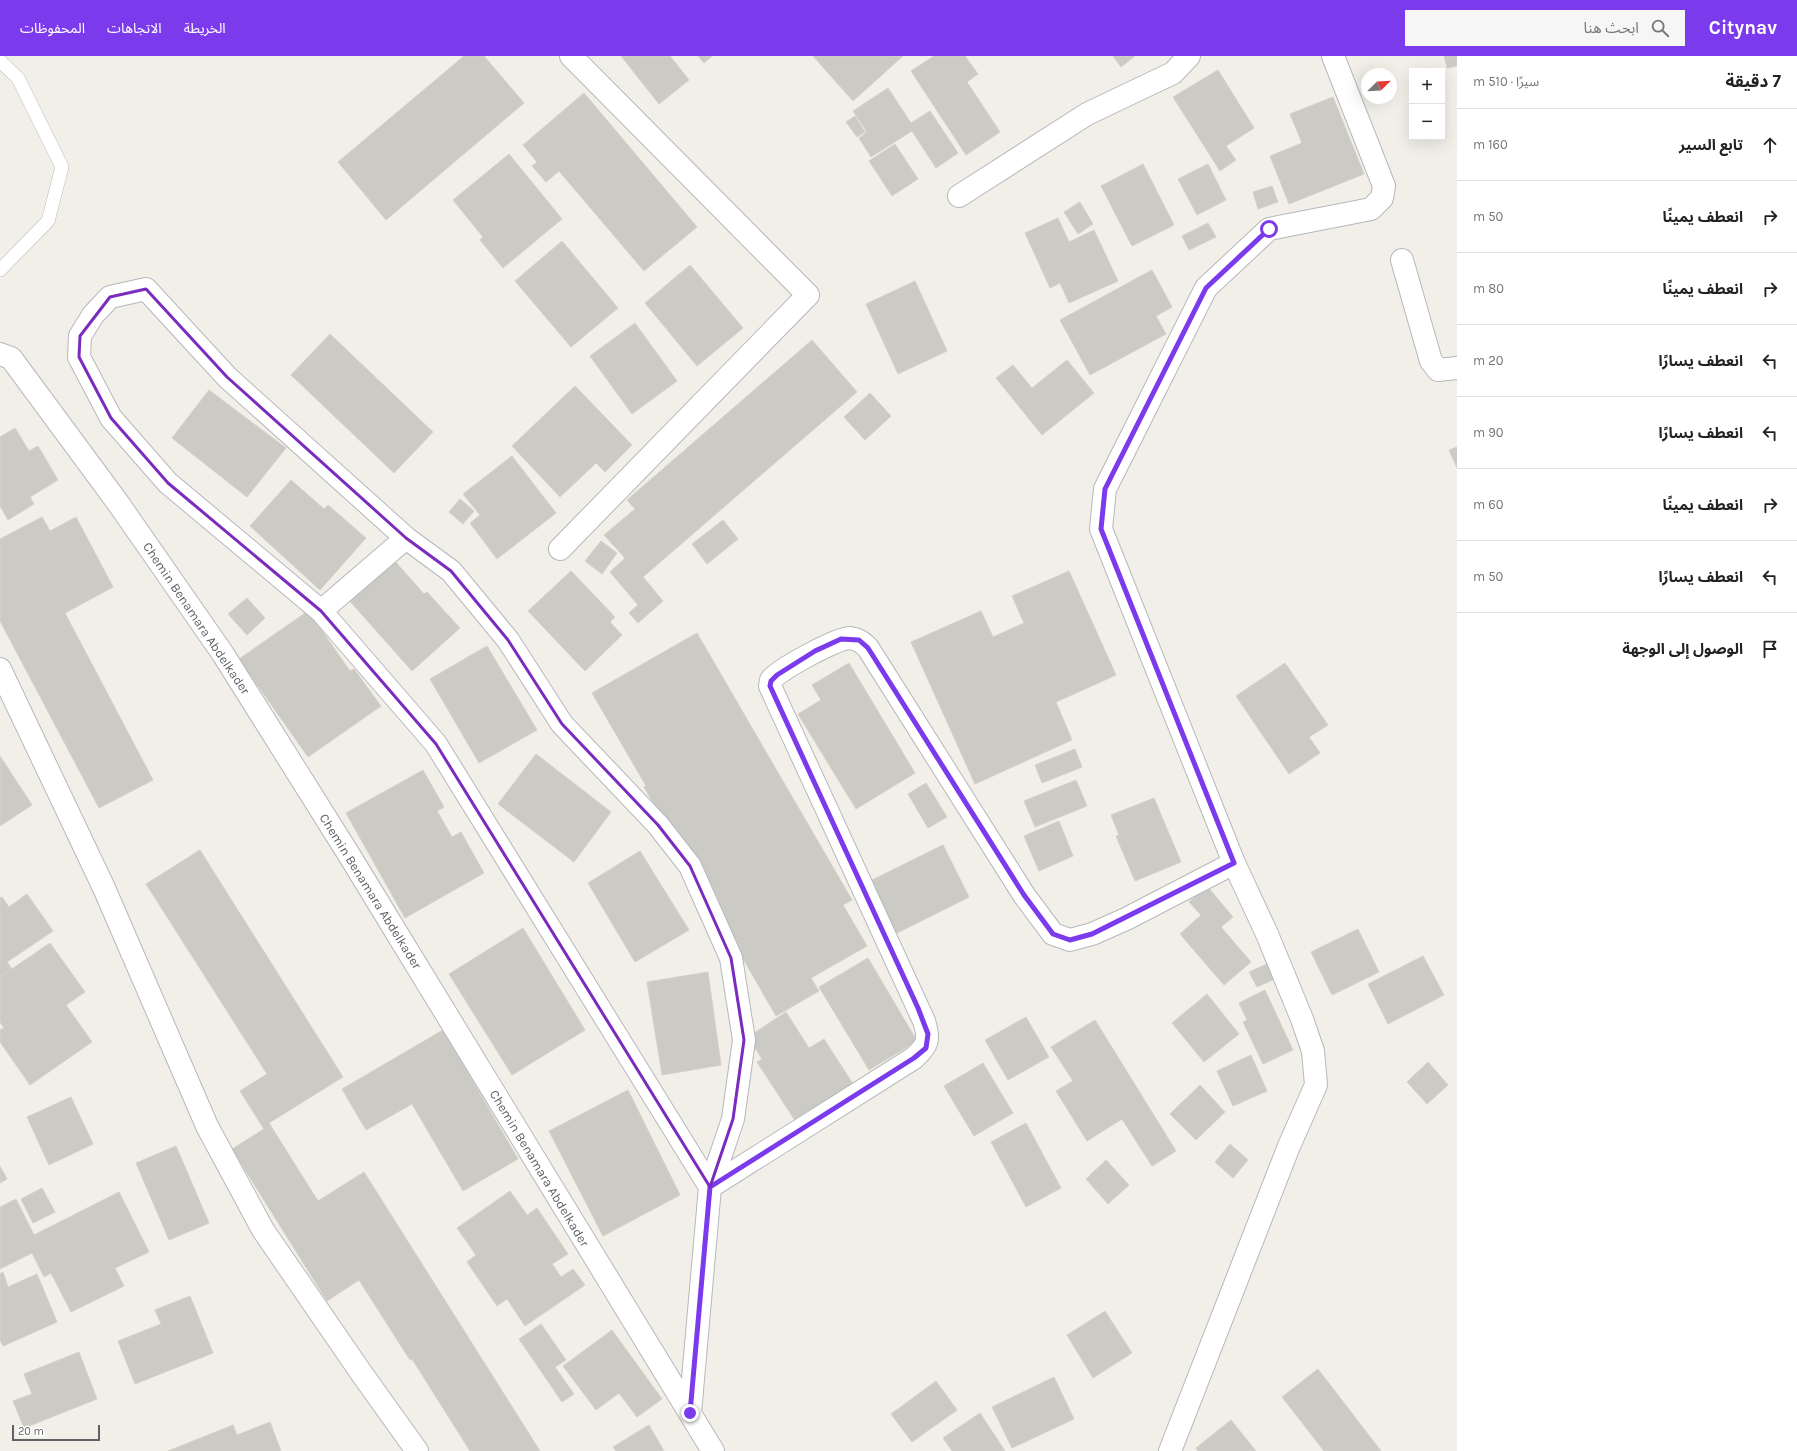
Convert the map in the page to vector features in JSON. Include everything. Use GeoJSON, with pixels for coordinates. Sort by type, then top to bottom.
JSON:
{"type":"FeatureCollection","features":[{"type":"Feature","properties":{"kind":"street"},"geometry":{"type":"LineString","coordinates":[[560,549],[808,296],[571,56]]}},
{"type":"Feature","properties":{"kind":"street"},"geometry":{"type":"LineString","coordinates":[[959,196],[1087,114],[1173,73],[1189,56]]}},
{"type":"Feature","properties":{"kind":"street"},"geometry":{"type":"LineString","coordinates":[[1170,1451],[1289,1146],[1316,1085],[1313,1051],[1302,1019],[1267,934],[1234,863],[1101,529],[1105,489],[1206,288],[1269,229],[1371,209],[1382,198],[1384,186],[1333,56]]}},
{"type":"Feature","properties":{"kind":"street"},"geometry":{"type":"LineString","coordinates":[[1402,260],[1431,361],[1438,370],[1457,368]]}},
{"type":"Feature","properties":{"kind":"street"},"geometry":{"type":"LineString","coordinates":[[690,1413],[710,1187],[734,1119],[744,1040],[731,958],[690,866],[658,825],[562,724],[508,640],[451,571],[406,538],[227,378],[146,289],[110,297],[93,315],[80,336],[79,356],[111,418],[168,483],[321,611],[436,744],[710,1187]]}},
{"type":"Feature","properties":{"kind":"street","name":"Chemin Benamara Abdelkader"},"geometry":{"type":"LineString","coordinates":[[0,354],[12,358],[118,503],[223,654],[351,858],[713,1451]]}},
{"type":"Feature","properties":{"kind":"street"},"geometry":{"type":"LineString","coordinates":[[321,611],[406,538]]}},
{"type":"Feature","properties":{"kind":"street"},"geometry":{"type":"LineString","coordinates":[[710,1187],[914,1058],[926,1048],[928,1034],[924,1022],[770,686],[771,681],[777,675],[815,651],[841,639],[849,638],[859,640],[868,648],[1024,895],[1053,934],[1070,940],[1092,934],[1234,863]]}},
{"type":"Feature","properties":{"kind":"street"},"geometry":{"type":"LineString","coordinates":[[0,669],[11,695],[104,888],[207,1126],[263,1230],[417,1451]]}},
{"type":"Feature","properties":{"kind":"lane"},"geometry":{"type":"LineString","coordinates":[[0,61],[18,78],[62,167],[48,221],[0,270]]}},
{"type":"Feature","properties":{"kind":"highlighted area"},"geometry":{"type":"Polygon","coordinates":[[[146,289],[227,377],[406,538],[451,571],[508,640],[562,724],[658,825],[690,866],[731,958],[744,1040],[733,1119],[710,1187],[436,744],[321,611],[168,483],[111,418],[79,357],[80,336],[110,297],[146,289]]]}},
{"type":"Feature","properties":{"kind":"building"},"geometry":{"type":"Polygon","coordinates":[[[464,56],[484,56],[524,103],[386,220],[338,162],[464,56]]]}},
{"type":"Feature","properties":{"kind":"building"},"geometry":{"type":"Polygon","coordinates":[[[621,56],[670,56],[689,80],[659,104],[621,56]]]}},
{"type":"Feature","properties":{"kind":"building"},"geometry":{"type":"Polygon","coordinates":[[[698,56],[712,56],[704,63],[698,56]]]}},
{"type":"Feature","properties":{"kind":"building"},"geometry":{"type":"Polygon","coordinates":[[[813,56],[903,56],[853,101],[813,56]]]}},
{"type":"Feature","properties":{"kind":"building"},"geometry":{"type":"Polygon","coordinates":[[[934,56],[965,56],[978,74],[967,82],[1000,132],[966,155],[911,71],[934,56]]]}},
{"type":"Feature","properties":{"kind":"building"},"geometry":{"type":"Polygon","coordinates":[[[1113,56],[1135,56],[1121,67],[1113,56]]]}},
{"type":"Feature","properties":{"kind":"building"},"geometry":{"type":"Polygon","coordinates":[[[1444,56],[1457,56],[1457,66],[1447,68],[1444,56]]]}},
{"type":"Feature","properties":{"kind":"building"},"geometry":{"type":"Polygon","coordinates":[[[1218,70],[1254,128],[1226,146],[1236,160],[1220,171],[1173,97],[1218,70]]]}},
{"type":"Feature","properties":{"kind":"building"},"geometry":{"type":"Polygon","coordinates":[[[888,88],[911,123],[930,111],[958,153],[936,168],[912,131],[871,157],[859,138],[867,132],[853,111],[888,88]]]}},
{"type":"Feature","properties":{"kind":"building"},"geometry":{"type":"Polygon","coordinates":[[[584,93],[697,227],[644,271],[559,171],[546,182],[532,166],[537,162],[523,145],[584,93]]]}},
{"type":"Feature","properties":{"kind":"building"},"geometry":{"type":"Polygon","coordinates":[[[1333,97],[1364,174],[1289,204],[1270,156],[1302,143],[1290,114],[1333,97]]]}},
{"type":"Feature","properties":{"kind":"building"},"geometry":{"type":"Polygon","coordinates":[[[855,116],[865,132],[857,137],[846,122],[855,116]]]}},
{"type":"Feature","properties":{"kind":"building"},"geometry":{"type":"Polygon","coordinates":[[[895,144],[918,179],[892,196],[869,161],[895,144]]]}},
{"type":"Feature","properties":{"kind":"building"},"geometry":{"type":"Polygon","coordinates":[[[509,154],[562,219],[503,268],[480,240],[483,237],[453,200],[509,154]]]}},
{"type":"Feature","properties":{"kind":"building"},"geometry":{"type":"Polygon","coordinates":[[[1143,164],[1174,225],[1132,246],[1101,186],[1143,164]]]}},
{"type":"Feature","properties":{"kind":"building"},"geometry":{"type":"Polygon","coordinates":[[[1208,164],[1226,200],[1197,215],[1178,179],[1208,164]]]}},
{"type":"Feature","properties":{"kind":"building"},"geometry":{"type":"Polygon","coordinates":[[[1272,186],[1278,202],[1258,209],[1253,192],[1272,186]]]}},
{"type":"Feature","properties":{"kind":"building"},"geometry":{"type":"Polygon","coordinates":[[[1080,202],[1093,224],[1078,234],[1064,212],[1080,202]]]}},
{"type":"Feature","properties":{"kind":"building"},"geometry":{"type":"Polygon","coordinates":[[[1058,218],[1069,242],[1094,230],[1118,281],[1069,303],[1060,283],[1050,288],[1025,233],[1058,218]]]}},
{"type":"Feature","properties":{"kind":"building"},"geometry":{"type":"Polygon","coordinates":[[[1208,223],[1216,237],[1189,250],[1182,236],[1208,223]]]}},
{"type":"Feature","properties":{"kind":"building"},"geometry":{"type":"Polygon","coordinates":[[[562,241],[618,308],[571,347],[515,281],[562,241]]]}},
{"type":"Feature","properties":{"kind":"building"},"geometry":{"type":"Polygon","coordinates":[[[690,265],[743,328],[697,366],[645,303],[690,265]]]}},
{"type":"Feature","properties":{"kind":"building"},"geometry":{"type":"Polygon","coordinates":[[[1152,270],[1172,307],[1156,316],[1166,334],[1090,375],[1060,320],[1152,270]]]}},
{"type":"Feature","properties":{"kind":"building"},"geometry":{"type":"Polygon","coordinates":[[[915,281],[947,351],[898,374],[866,304],[915,281]]]}},
{"type":"Feature","properties":{"kind":"building"},"geometry":{"type":"Polygon","coordinates":[[[635,323],[677,381],[632,414],[590,356],[635,323]]]}},
{"type":"Feature","properties":{"kind":"building"},"geometry":{"type":"Polygon","coordinates":[[[330,334],[433,432],[394,473],[291,375],[330,334]]]}},
{"type":"Feature","properties":{"kind":"building"},"geometry":{"type":"Polygon","coordinates":[[[812,340],[857,392],[643,577],[663,601],[638,623],[629,613],[638,605],[610,572],[625,558],[604,535],[635,509],[627,500],[812,340]]]}},
{"type":"Feature","properties":{"kind":"building"},"geometry":{"type":"Polygon","coordinates":[[[1067,360],[1094,393],[1042,435],[996,378],[1013,365],[1032,388],[1067,360]]]}},
{"type":"Feature","properties":{"kind":"building"},"geometry":{"type":"Polygon","coordinates":[[[575,386],[632,445],[605,472],[596,463],[560,497],[512,446],[575,386]]]}},
{"type":"Feature","properties":{"kind":"building"},"geometry":{"type":"Polygon","coordinates":[[[209,390],[286,448],[247,497],[172,438],[209,390]]]}},
{"type":"Feature","properties":{"kind":"building"},"geometry":{"type":"Polygon","coordinates":[[[870,393],[891,416],[865,440],[844,417],[870,393]]]}},
{"type":"Feature","properties":{"kind":"building"},"geometry":{"type":"Polygon","coordinates":[[[15,428],[29,451],[38,446],[58,480],[30,497],[34,504],[8,520],[0,506],[0,437],[15,428]]]}},
{"type":"Feature","properties":{"kind":"building"},"geometry":{"type":"Polygon","coordinates":[[[1457,447],[1457,468],[1449,450],[1457,447]]]}},
{"type":"Feature","properties":{"kind":"building"},"geometry":{"type":"Polygon","coordinates":[[[512,456],[556,513],[497,559],[470,523],[480,515],[463,494],[512,456]]]}},
{"type":"Feature","properties":{"kind":"building"},"geometry":{"type":"Polygon","coordinates":[[[291,480],[324,509],[328,505],[366,538],[320,590],[250,526],[291,480]]]}},
{"type":"Feature","properties":{"kind":"building"},"geometry":{"type":"Polygon","coordinates":[[[460,499],[474,511],[463,524],[449,512],[460,499]]]}},
{"type":"Feature","properties":{"kind":"building"},"geometry":{"type":"Polygon","coordinates":[[[42,517],[50,531],[76,517],[113,587],[65,613],[153,780],[99,808],[0,621],[0,539],[42,517]]]}},
{"type":"Feature","properties":{"kind":"building"},"geometry":{"type":"Polygon","coordinates":[[[723,520],[738,539],[707,564],[692,544],[723,520]]]}},
{"type":"Feature","properties":{"kind":"building"},"geometry":{"type":"Polygon","coordinates":[[[601,541],[617,553],[602,574],[585,561],[601,541]]]}},
{"type":"Feature","properties":{"kind":"building"},"geometry":{"type":"Polygon","coordinates":[[[393,559],[424,594],[427,592],[460,628],[412,671],[348,599],[393,559]]]}},
{"type":"Feature","properties":{"kind":"building"},"geometry":{"type":"Polygon","coordinates":[[[571,571],[615,617],[610,622],[622,635],[585,671],[528,611],[571,571]]]}},
{"type":"Feature","properties":{"kind":"building"},"geometry":{"type":"Polygon","coordinates":[[[1069,571],[1116,675],[1056,702],[1072,740],[975,784],[911,642],[981,611],[993,637],[1024,623],[1012,596],[1069,571]]]}},
{"type":"Feature","properties":{"kind":"building"},"geometry":{"type":"Polygon","coordinates":[[[247,598],[265,618],[247,635],[228,614],[247,598]]]}},
{"type":"Feature","properties":{"kind":"building"},"geometry":{"type":"Polygon","coordinates":[[[308,611],[350,671],[354,669],[381,706],[308,757],[239,659],[308,611]]]}},
{"type":"Feature","properties":{"kind":"building"},"geometry":{"type":"Polygon","coordinates":[[[697,633],[852,900],[843,905],[867,946],[811,978],[819,991],[776,1016],[644,787],[646,786],[592,693],[697,633]]]}},
{"type":"Feature","properties":{"kind":"building"},"geometry":{"type":"Polygon","coordinates":[[[487,646],[537,730],[479,763],[430,679],[487,646]]]}},
{"type":"Feature","properties":{"kind":"building"},"geometry":{"type":"Polygon","coordinates":[[[849,663],[915,773],[856,809],[798,714],[821,700],[812,685],[849,663]]]}},
{"type":"Feature","properties":{"kind":"building"},"geometry":{"type":"Polygon","coordinates":[[[1285,663],[1328,725],[1309,737],[1320,753],[1289,774],[1236,696],[1285,663]]]}},
{"type":"Feature","properties":{"kind":"building"},"geometry":{"type":"Polygon","coordinates":[[[1075,749],[1082,767],[1042,783],[1035,765],[1075,749]]]}},
{"type":"Feature","properties":{"kind":"building"},"geometry":{"type":"Polygon","coordinates":[[[536,754],[611,812],[574,862],[498,804],[536,754]]]}},
{"type":"Feature","properties":{"kind":"building"},"geometry":{"type":"Polygon","coordinates":[[[0,756],[32,805],[0,826],[0,756]]]}},
{"type":"Feature","properties":{"kind":"building"},"geometry":{"type":"Polygon","coordinates":[[[423,770],[444,807],[437,811],[452,837],[461,832],[484,873],[405,918],[346,813],[423,770]]]}},
{"type":"Feature","properties":{"kind":"building"},"geometry":{"type":"Polygon","coordinates":[[[1076,780],[1087,806],[1035,827],[1024,801],[1076,780]]]}},
{"type":"Feature","properties":{"kind":"building"},"geometry":{"type":"Polygon","coordinates":[[[926,783],[947,817],[928,828],[908,794],[926,783]]]}},
{"type":"Feature","properties":{"kind":"building"},"geometry":{"type":"Polygon","coordinates":[[[1154,798],[1181,862],[1135,881],[1116,836],[1119,835],[1111,815],[1154,798]]]}},
{"type":"Feature","properties":{"kind":"building"},"geometry":{"type":"Polygon","coordinates":[[[1059,821],[1073,856],[1039,871],[1024,836],[1059,821]]]}},
{"type":"Feature","properties":{"kind":"building"},"geometry":{"type":"Polygon","coordinates":[[[943,845],[969,897],[889,937],[864,884],[943,845]]]}},
{"type":"Feature","properties":{"kind":"building"},"geometry":{"type":"Polygon","coordinates":[[[200,850],[343,1077],[269,1123],[318,1201],[364,1172],[540,1451],[470,1451],[412,1359],[410,1360],[359,1280],[327,1301],[232,1149],[264,1129],[240,1091],[267,1074],[146,884],[200,850]]]}},
{"type":"Feature","properties":{"kind":"building"},"geometry":{"type":"Polygon","coordinates":[[[640,851],[689,930],[635,962],[588,883],[640,851]]]}},
{"type":"Feature","properties":{"kind":"building"},"geometry":{"type":"Polygon","coordinates":[[[1207,886],[1233,917],[1221,927],[1251,962],[1224,985],[1180,934],[1201,915],[1189,902],[1207,886]]]}},
{"type":"Feature","properties":{"kind":"building"},"geometry":{"type":"Polygon","coordinates":[[[27,894],[53,931],[7,962],[12,969],[0,977],[0,898],[2,897],[9,907],[27,894]]]}},
{"type":"Feature","properties":{"kind":"building"},"geometry":{"type":"Polygon","coordinates":[[[523,928],[585,1030],[512,1075],[449,974],[523,928]]]}},
{"type":"Feature","properties":{"kind":"building"},"geometry":{"type":"Polygon","coordinates":[[[1358,929],[1379,972],[1332,995],[1311,952],[1358,929]]]}},
{"type":"Feature","properties":{"kind":"building"},"geometry":{"type":"Polygon","coordinates":[[[50,943],[85,992],[66,1005],[92,1042],[30,1085],[0,1042],[0,1030],[4,1028],[0,1022],[0,977],[50,943]]]}},
{"type":"Feature","properties":{"kind":"building"},"geometry":{"type":"Polygon","coordinates":[[[1423,956],[1444,995],[1388,1024],[1368,984],[1423,956]]]}},
{"type":"Feature","properties":{"kind":"building"},"geometry":{"type":"Polygon","coordinates":[[[868,958],[917,1041],[869,1070],[819,987],[868,958]]]}},
{"type":"Feature","properties":{"kind":"building"},"geometry":{"type":"Polygon","coordinates":[[[1267,964],[1275,979],[1257,987],[1249,972],[1267,964]]]}},
{"type":"Feature","properties":{"kind":"building"},"geometry":{"type":"Polygon","coordinates":[[[708,972],[721,1065],[662,1075],[647,982],[708,972]]]}},
{"type":"Feature","properties":{"kind":"building"},"geometry":{"type":"Polygon","coordinates":[[[1265,990],[1293,1050],[1263,1064],[1243,1022],[1247,1020],[1239,1003],[1265,990]]]}},
{"type":"Feature","properties":{"kind":"building"},"geometry":{"type":"Polygon","coordinates":[[[1207,994],[1239,1034],[1204,1062],[1172,1023],[1207,994]]]}},
{"type":"Feature","properties":{"kind":"building"},"geometry":{"type":"Polygon","coordinates":[[[786,1012],[809,1048],[824,1039],[853,1084],[796,1122],[757,1062],[762,1059],[748,1037],[786,1012]]]}},
{"type":"Feature","properties":{"kind":"building"},"geometry":{"type":"Polygon","coordinates":[[[1026,1017],[1049,1057],[1008,1080],[985,1040],[1026,1017]]]}},
{"type":"Feature","properties":{"kind":"building"},"geometry":{"type":"Polygon","coordinates":[[[1095,1020],[1176,1151],[1152,1166],[1122,1119],[1087,1141],[1056,1091],[1073,1081],[1051,1047],[1095,1020]]]}},
{"type":"Feature","properties":{"kind":"building"},"geometry":{"type":"Polygon","coordinates":[[[443,1030],[518,1159],[463,1191],[412,1104],[366,1130],[342,1089],[443,1030]]]}},
{"type":"Feature","properties":{"kind":"building"},"geometry":{"type":"Polygon","coordinates":[[[1251,1055],[1267,1091],[1233,1106],[1217,1071],[1251,1055]]]}},
{"type":"Feature","properties":{"kind":"building"},"geometry":{"type":"Polygon","coordinates":[[[1428,1062],[1448,1085],[1427,1104],[1407,1082],[1428,1062]]]}},
{"type":"Feature","properties":{"kind":"building"},"geometry":{"type":"Polygon","coordinates":[[[983,1063],[1013,1113],[974,1136],[944,1086],[983,1063]]]}},
{"type":"Feature","properties":{"kind":"building"},"geometry":{"type":"Polygon","coordinates":[[[1200,1085],[1225,1112],[1196,1140],[1170,1114],[1200,1085]]]}},
{"type":"Feature","properties":{"kind":"building"},"geometry":{"type":"Polygon","coordinates":[[[628,1090],[680,1195],[603,1236],[549,1131],[628,1090]]]}},
{"type":"Feature","properties":{"kind":"building"},"geometry":{"type":"Polygon","coordinates":[[[71,1097],[93,1144],[49,1165],[27,1117],[71,1097]]]}},
{"type":"Feature","properties":{"kind":"building"},"geometry":{"type":"Polygon","coordinates":[[[1026,1123],[1061,1188],[1026,1207],[991,1142],[1026,1123]]]}},
{"type":"Feature","properties":{"kind":"building"},"geometry":{"type":"Polygon","coordinates":[[[1230,1144],[1248,1160],[1233,1178],[1215,1162],[1230,1144]]]}},
{"type":"Feature","properties":{"kind":"building"},"geometry":{"type":"Polygon","coordinates":[[[176,1146],[209,1223],[169,1240],[136,1163],[176,1146]]]}},
{"type":"Feature","properties":{"kind":"building"},"geometry":{"type":"Polygon","coordinates":[[[1106,1160],[1129,1185],[1108,1204],[1086,1179],[1106,1160]]]}},
{"type":"Feature","properties":{"kind":"building"},"geometry":{"type":"Polygon","coordinates":[[[0,1166],[7,1179],[0,1183],[0,1166]]]}},
{"type":"Feature","properties":{"kind":"building"},"geometry":{"type":"Polygon","coordinates":[[[42,1188],[55,1212],[33,1223],[21,1199],[42,1188]]]}},
{"type":"Feature","properties":{"kind":"building"},"geometry":{"type":"Polygon","coordinates":[[[510,1191],[527,1215],[537,1208],[568,1254],[552,1264],[561,1277],[573,1269],[585,1285],[525,1326],[507,1299],[497,1306],[467,1262],[476,1255],[457,1228],[510,1191]]]}},
{"type":"Feature","properties":{"kind":"building"},"geometry":{"type":"Polygon","coordinates":[[[119,1192],[149,1252],[115,1268],[124,1286],[71,1312],[51,1273],[44,1277],[32,1253],[0,1269],[0,1207],[16,1199],[34,1235],[119,1192]]]}},
{"type":"Feature","properties":{"kind":"building"},"geometry":{"type":"Polygon","coordinates":[[[3,1272],[8,1287],[37,1274],[57,1322],[3,1346],[0,1340],[0,1274],[3,1272]]]}},
{"type":"Feature","properties":{"kind":"building"},"geometry":{"type":"Polygon","coordinates":[[[190,1296],[213,1353],[135,1384],[118,1341],[161,1324],[155,1310],[190,1296]]]}},
{"type":"Feature","properties":{"kind":"building"},"geometry":{"type":"Polygon","coordinates":[[[1105,1311],[1132,1353],[1093,1378],[1067,1335],[1105,1311]]]}},
{"type":"Feature","properties":{"kind":"building"},"geometry":{"type":"Polygon","coordinates":[[[541,1324],[566,1360],[555,1367],[574,1394],[562,1402],[519,1339],[541,1324]]]}},
{"type":"Feature","properties":{"kind":"building"},"geometry":{"type":"Polygon","coordinates":[[[612,1330],[662,1399],[637,1417],[619,1393],[596,1410],[563,1366],[612,1330]]]}},
{"type":"Feature","properties":{"kind":"building"},"geometry":{"type":"Polygon","coordinates":[[[79,1352],[97,1399],[24,1428],[13,1401],[32,1394],[24,1374],[79,1352]]]}},
{"type":"Feature","properties":{"kind":"building"},"geometry":{"type":"Polygon","coordinates":[[[1318,1369],[1381,1451],[1324,1451],[1282,1397],[1318,1369]]]}},
{"type":"Feature","properties":{"kind":"building"},"geometry":{"type":"Polygon","coordinates":[[[1054,1377],[1074,1419],[1012,1448],[992,1407],[1054,1377]]]}},
{"type":"Feature","properties":{"kind":"building"},"geometry":{"type":"Polygon","coordinates":[[[936,1381],[957,1410],[912,1442],[891,1414],[936,1381]]]}},
{"type":"Feature","properties":{"kind":"building"},"geometry":{"type":"Polygon","coordinates":[[[980,1413],[1005,1451],[952,1451],[943,1438],[980,1413]]]}},
{"type":"Feature","properties":{"kind":"building"},"geometry":{"type":"Polygon","coordinates":[[[1231,1420],[1256,1451],[1198,1451],[1196,1448],[1231,1420]]]}},
{"type":"Feature","properties":{"kind":"building"},"geometry":{"type":"Polygon","coordinates":[[[270,1422],[281,1451],[168,1451],[233,1425],[237,1435],[270,1422]]]}},
{"type":"Feature","properties":{"kind":"building"},"geometry":{"type":"Polygon","coordinates":[[[649,1425],[664,1451],[616,1451],[613,1447],[649,1425]]]}},
{"type":"Feature","properties":{"kind":"route"},"geometry":{"type":"LineString","coordinates":[[690,1413],[710,1187],[914,1058],[926,1048],[928,1034],[918,1008],[770,686],[771,681],[777,675],[815,651],[841,639],[849,638],[859,640],[868,648],[1024,895],[1053,934],[1070,940],[1092,934],[1126,919],[1234,863],[1101,529],[1105,489],[1206,288],[1269,229]]}}]}
